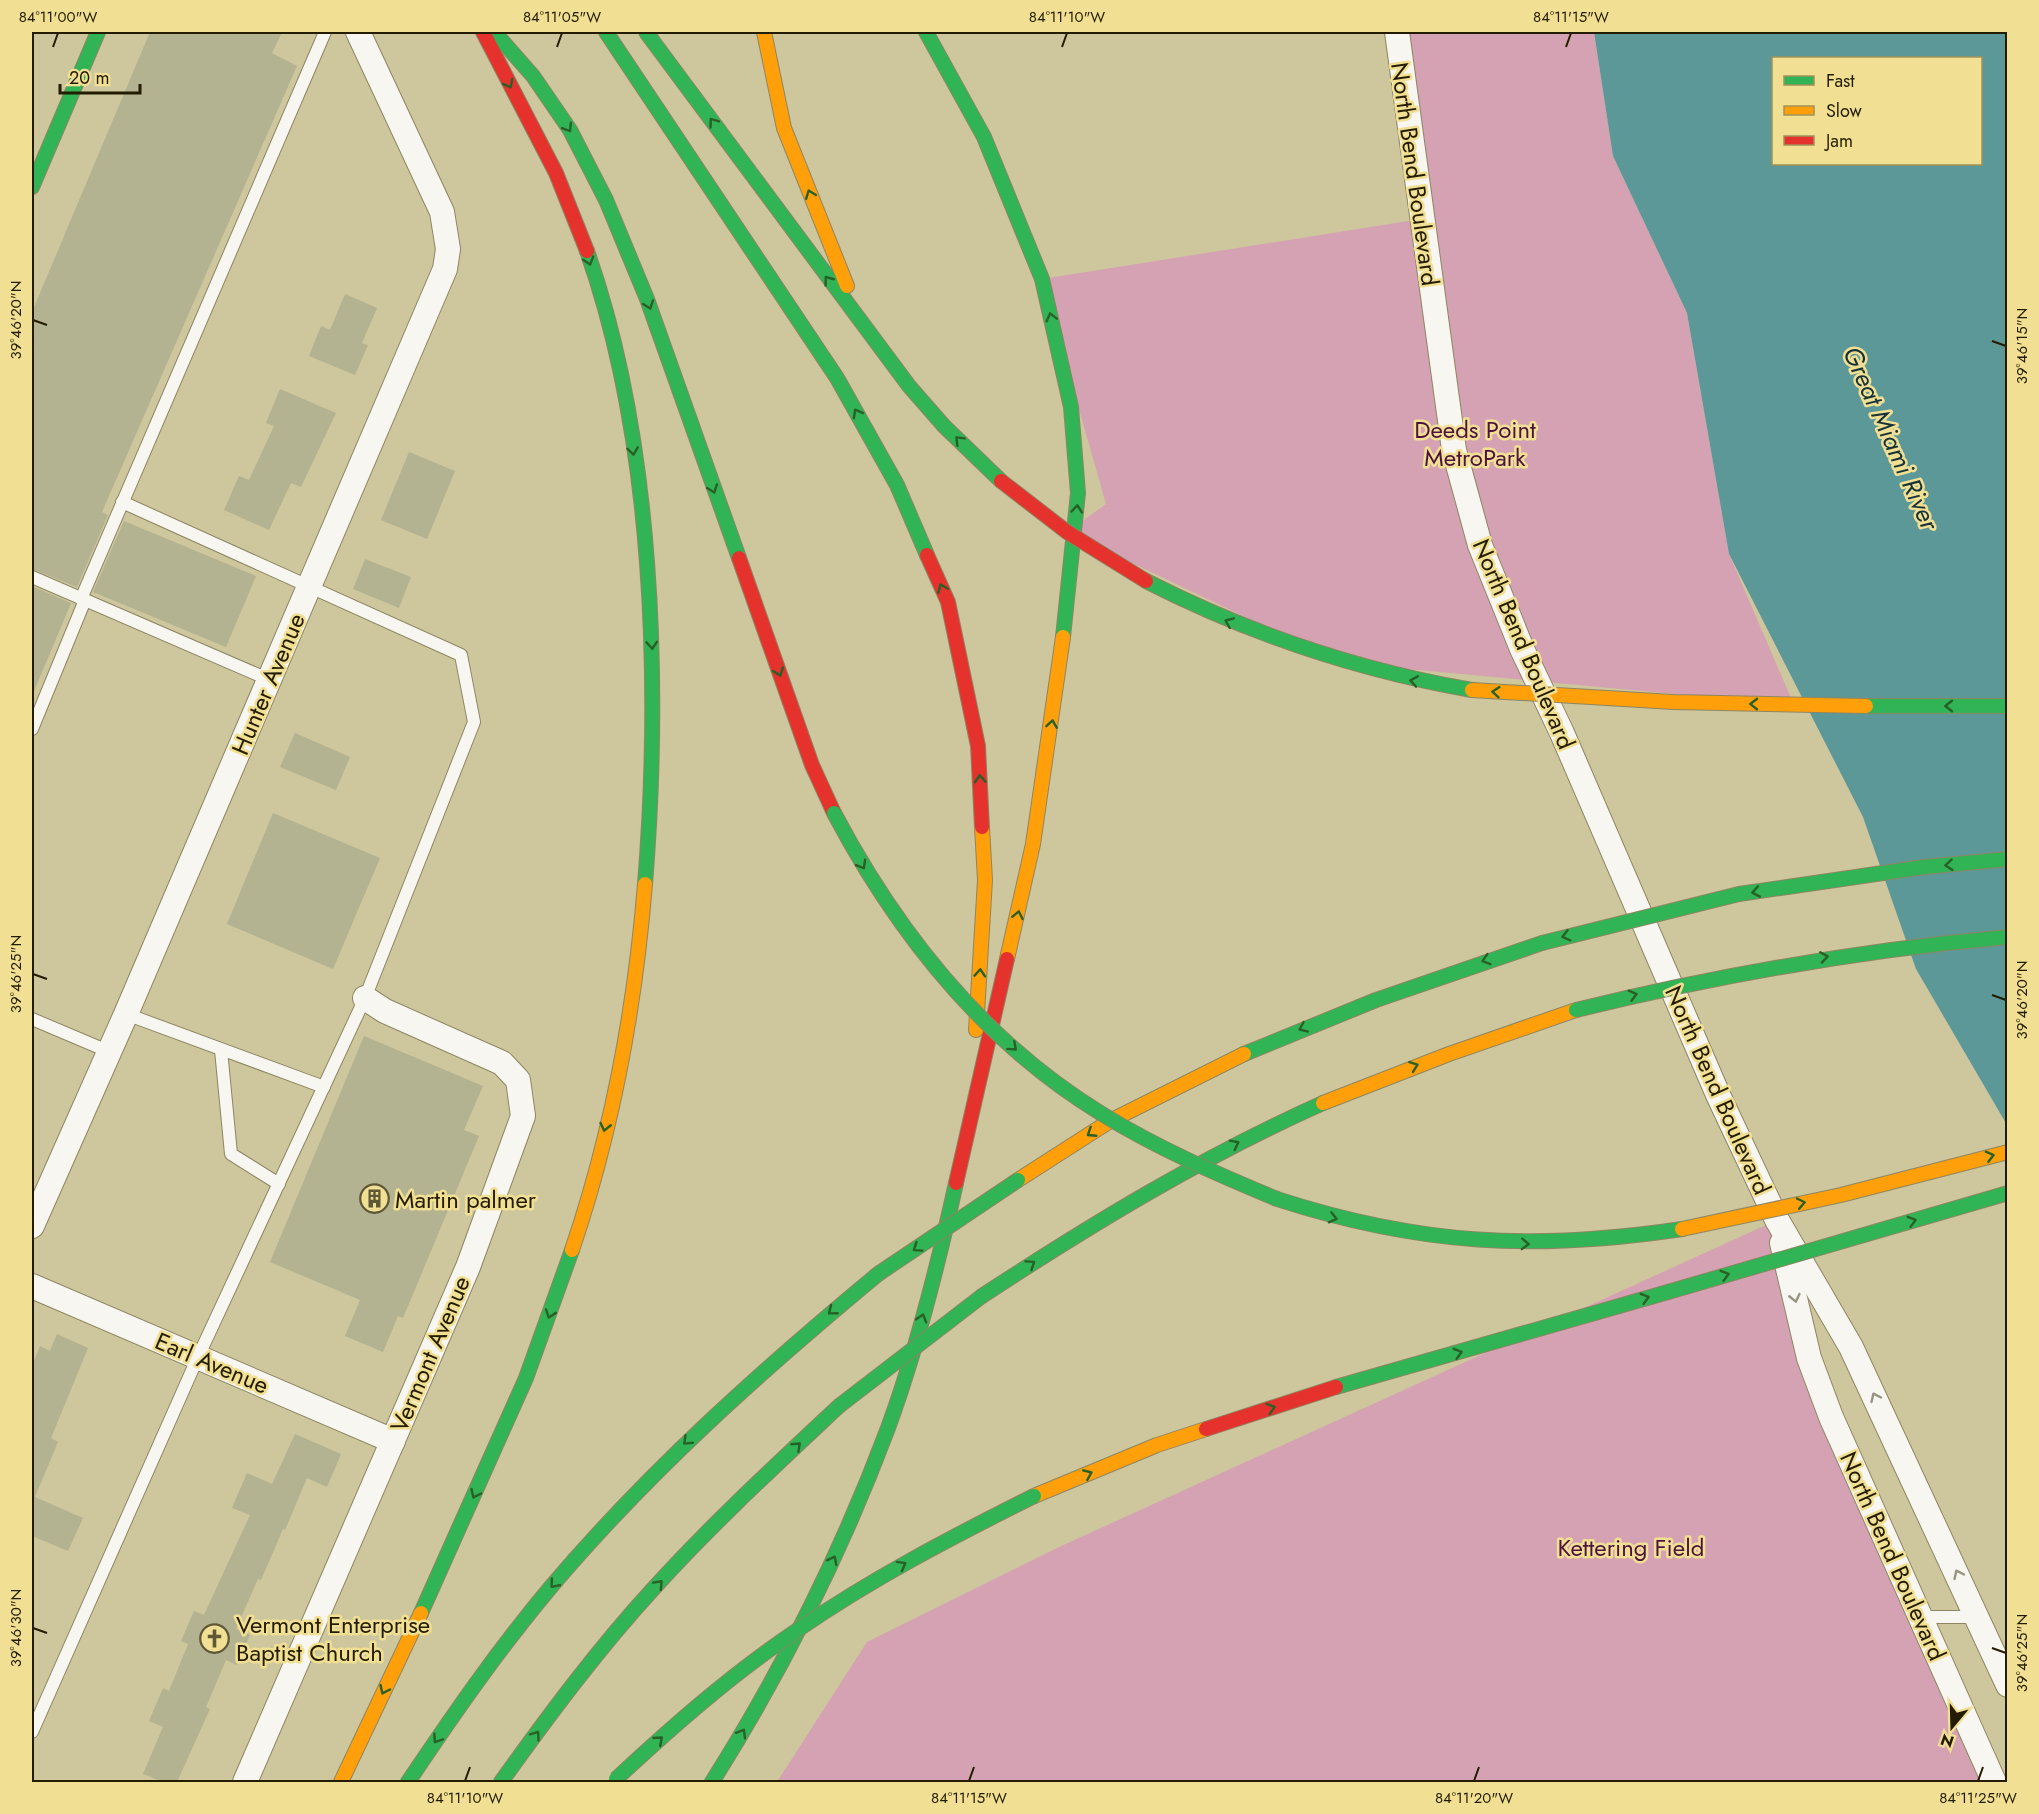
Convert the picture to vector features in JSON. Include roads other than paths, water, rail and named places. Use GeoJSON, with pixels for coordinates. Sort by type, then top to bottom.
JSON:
{"type":"FeatureCollection","features":[{"type":"Feature","properties":{"kind":"main road"},"geometry":{"type":"LineString","coordinates":[[32,187],[98,32]]}},
{"type":"Feature","properties":{"kind":"main road"},"geometry":{"type":"LineString","coordinates":[[342,1782],[483,1476],[550,1317],[579,1228],[618,1070],[646,879],[653,764],[652,655],[645,550],[630,425],[613,337],[576,222],[483,32]]}},
{"type":"Feature","properties":{"kind":"main road"},"geometry":{"type":"LineString","coordinates":[[494,32],[533,76],[570,130],[606,200],[647,299],[812,765],[864,869],[915,944],[946,980],[1012,1046],[1076,1098],[1154,1145],[1277,1199],[1318,1214],[1368,1227],[1498,1244],[1557,1244],[1641,1236],[1682,1229],[1841,1195],[2007,1152]]}},
{"type":"Feature","properties":{"kind":"main road"},"geometry":{"type":"LineString","coordinates":[[606,32],[837,378],[897,486],[948,602],[978,746],[986,880],[969,1137]]}},
{"type":"Feature","properties":{"kind":"main road"},"geometry":{"type":"LineString","coordinates":[[646,32],[909,386],[944,426],[1001,481],[1104,558],[1146,581],[1225,620],[1304,651],[1395,677],[1472,690],[1676,702],[1843,706],[2007,706]]}},
{"type":"Feature","properties":{"kind":"main road"},"geometry":{"type":"LineString","coordinates":[[764,32],[784,128],[864,326]]}},
{"type":"Feature","properties":{"kind":"main road"},"geometry":{"type":"LineString","coordinates":[[711,1782],[746,1728],[841,1544],[884,1438],[938,1264],[969,1137],[1033,844],[1070,590],[1078,493],[1071,407],[1042,279],[984,137],[926,32]]}},
{"type":"Feature","properties":{"kind":"main road"},"geometry":{"type":"LineString","coordinates":[[408,1782],[509,1638],[626,1503],[735,1395],[878,1274],[1108,1122],[1337,1013],[1436,976],[1542,943],[1739,894],[1859,875],[2007,859]]}},
{"type":"Feature","properties":{"kind":"main road"},"geometry":{"type":"LineString","coordinates":[[501,1782],[567,1692],[629,1616],[703,1537],[839,1406],[982,1296],[1088,1226],[1241,1140],[1394,1073],[1576,1010],[1682,982],[1769,966],[1871,950],[2007,937]]}},
{"type":"Feature","properties":{"kind":"main road"},"geometry":{"type":"LineString","coordinates":[[615,1781],[702,1702],[821,1613],[930,1550],[1034,1496],[1157,1445],[1305,1396],[2007,1193]]}},
{"type":"Feature","properties":{"kind":"street","name":"Hunter Avenue"},"geometry":{"type":"LineString","coordinates":[[32,1226],[110,1052],[446,269],[448,249],[445,222],[358,32]]}},
{"type":"Feature","properties":{"kind":"street","name":"North Bend Boulevard"},"geometry":{"type":"LineString","coordinates":[[1397,32],[1454,450],[1480,545],[1522,649],[1562,733],[1719,1097],[1777,1220],[1851,1347],[1978,1617],[2007,1684]]}},
{"type":"Feature","properties":{"kind":"street","name":"Vermont Avenue"},"geometry":{"type":"LineString","coordinates":[[245,1782],[468,1267],[523,1116],[518,1080],[502,1064],[385,1011],[365,998]]}},
{"type":"Feature","properties":{"kind":"street","name":"North Bend Boulevard"},"geometry":{"type":"LineString","coordinates":[[1777,1220],[1809,1358],[1824,1398],[1994,1782]]}},
{"type":"Feature","properties":{"kind":"street","name":"Earl Avenue"},"geometry":{"type":"LineString","coordinates":[[32,1286],[393,1441]]}},
{"type":"Feature","properties":{"kind":"lane"},"geometry":{"type":"LineString","coordinates":[[32,729],[122,502],[325,32]]}},
{"type":"Feature","properties":{"kind":"lane"},"geometry":{"type":"LineString","coordinates":[[32,1732],[198,1358],[365,998],[474,723],[461,655],[122,502]]}},
{"type":"Feature","properties":{"kind":"lane"},"geometry":{"type":"LineString","coordinates":[[32,577],[270,680]]}},
{"type":"Feature","properties":{"kind":"lane"},"geometry":{"type":"LineString","coordinates":[[126,1014],[324,1087]]}},
{"type":"Feature","properties":{"kind":"lane"},"geometry":{"type":"LineString","coordinates":[[32,1019],[110,1052]]}},
{"type":"Feature","properties":{"kind":"lane"},"geometry":{"type":"LineString","coordinates":[[221,1050],[231,1154],[279,1184]]}},
{"type":"Feature","properties":{"kind":"lane"},"geometry":{"type":"LineString","coordinates":[[1921,1617],[1978,1617]]}},
{"type":"Feature","properties":{"kind":"water","name":"Great Miami River"},"geometry":{"type":"Polygon","coordinates":[[[1594,32],[2007,32],[2007,1125],[1916,969],[1863,817],[1729,554],[1687,313],[1613,156],[1594,32]]]}},
{"type":"Feature","properties":{"kind":"place","name":"Martin palmer"},"geometry":{"type":"Point","coordinates":[374,1199]}},
{"type":"Feature","properties":{"kind":"place","name":"Vermont Enterprise Baptist Church"},"geometry":{"type":"Point","coordinates":[215,1638]}},
{"type":"Feature","properties":{"kind":"park label","name":"Deeds Point MetroPark"},"geometry":{"type":"Point","coordinates":[1475,443]}},
{"type":"Feature","properties":{"kind":"park label","name":"Kettering Field"},"geometry":{"type":"Point","coordinates":[1631,1547]}}]}
